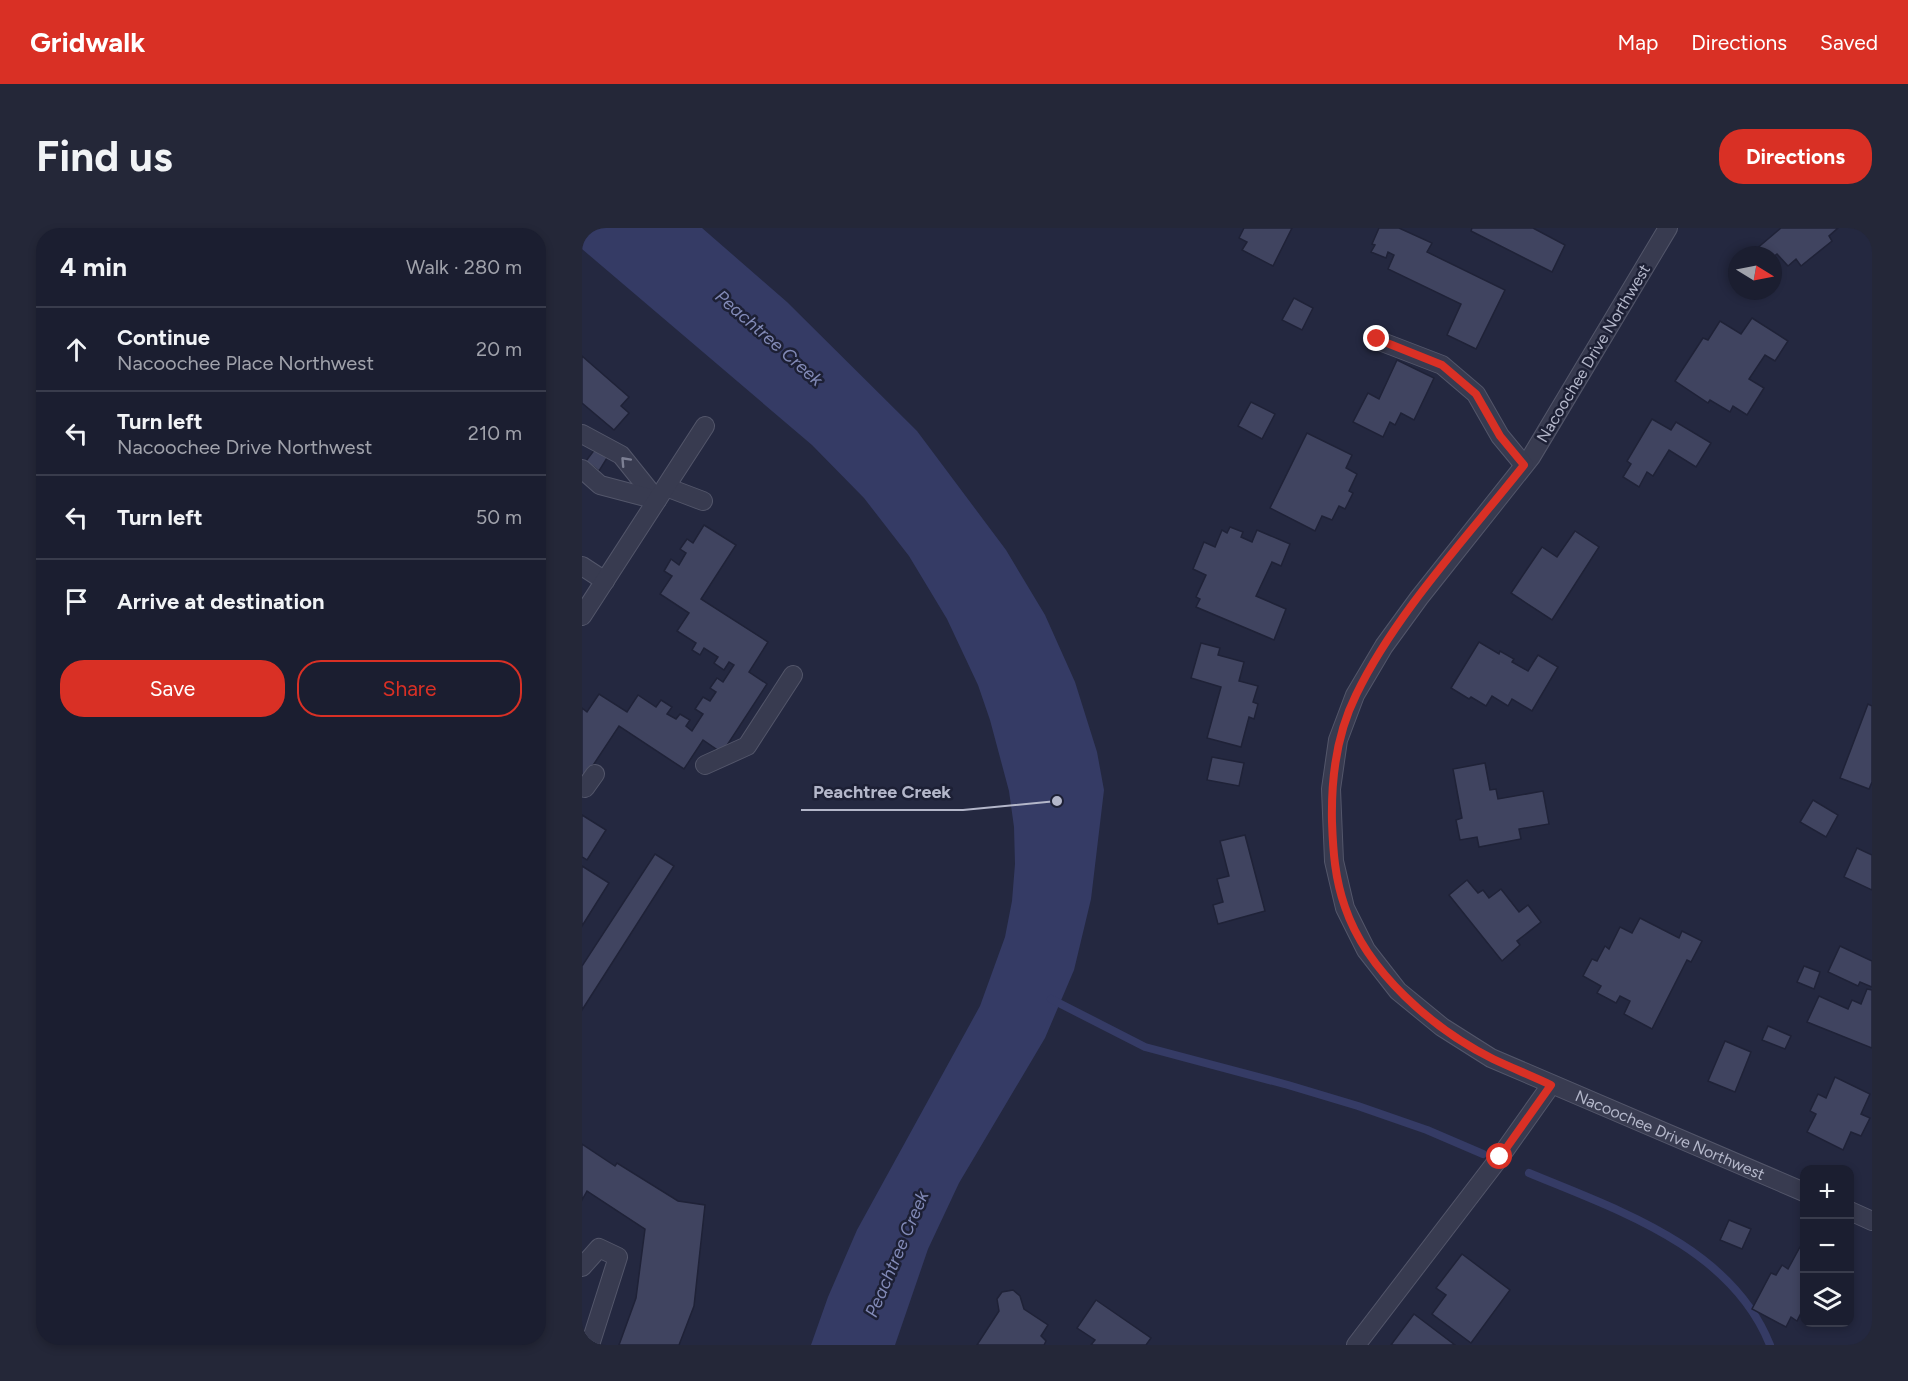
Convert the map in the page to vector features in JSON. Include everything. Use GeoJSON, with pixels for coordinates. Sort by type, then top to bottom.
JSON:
{"type":"FeatureCollection","features":[{"type":"Feature","properties":{"kind":"street","name":"Nacoochee Drive Northwest"},"geometry":{"type":"LineString","coordinates":[[1668,228],[1524,465],[1419,597],[1384,646],[1355,695],[1338,740],[1331,789],[1334,861],[1345,908],[1366,950],[1398,991],[1442,1027],[1491,1058],[1800,1190]]}},
{"type":"Feature","properties":{"kind":"street"},"geometry":{"type":"LineString","coordinates":[[1377,339],[1442,365],[1476,394],[1500,436],[1524,465]]}},
{"type":"Feature","properties":{"kind":"street"},"geometry":{"type":"LineString","coordinates":[[582,616],[705,426]]}},
{"type":"Feature","properties":{"kind":"street"},"geometry":{"type":"LineString","coordinates":[[582,434],[621,455],[661,493]]}},
{"type":"Feature","properties":{"kind":"street"},"geometry":{"type":"LineString","coordinates":[[582,470],[600,485],[703,501]]}},
{"type":"Feature","properties":{"kind":"street"},"geometry":{"type":"LineString","coordinates":[[582,566],[605,581]]}},
{"type":"Feature","properties":{"kind":"street"},"geometry":{"type":"LineString","coordinates":[[705,765],[747,746],[793,675]]}},
{"type":"Feature","properties":{"kind":"street"},"geometry":{"type":"LineString","coordinates":[[1356,1345],[1500,1157],[1551,1085]]}},
{"type":"Feature","properties":{"kind":"street"},"geometry":{"type":"LineString","coordinates":[[1854,1213],[1872,1221]]}},
{"type":"Feature","properties":{"kind":"street"},"geometry":{"type":"LineString","coordinates":[[582,1267],[599,1248],[618,1257],[590,1345]]}},
{"type":"Feature","properties":{"kind":"water"},"geometry":{"type":"Polygon","coordinates":[[[582,228],[702,228],[787,302],[917,431],[1006,550],[1045,615],[1075,682],[1097,752],[1104,790],[1091,899],[1074,970],[1045,1038],[959,1183],[928,1249],[895,1345],[811,1345],[828,1297],[857,1230],[980,1006],[1005,937],[1012,901],[1015,864],[1014,827],[1009,791],[990,720],[978,685],[947,619],[909,556],[864,498],[812,445],[582,249],[582,228]]]}},
{"type":"Feature","properties":{"kind":"building"},"geometry":{"type":"Polygon","coordinates":[[[1244,228],[1292,228],[1273,266],[1242,250],[1247,242],[1239,238],[1244,228]]]}},
{"type":"Feature","properties":{"kind":"building"},"geometry":{"type":"Polygon","coordinates":[[[1379,228],[1399,228],[1432,243],[1427,252],[1505,290],[1476,349],[1447,335],[1461,304],[1388,269],[1394,255],[1388,252],[1386,258],[1371,252],[1379,228]]]}},
{"type":"Feature","properties":{"kind":"building"},"geometry":{"type":"Polygon","coordinates":[[[1472,228],[1533,228],[1565,245],[1552,272],[1471,231],[1472,228]]]}},
{"type":"Feature","properties":{"kind":"building"},"geometry":{"type":"Polygon","coordinates":[[[1781,228],[1838,228],[1829,236],[1832,241],[1801,266],[1796,259],[1788,266],[1782,259],[1782,246],[1760,246],[1781,228]]]}},
{"type":"Feature","properties":{"kind":"building"},"geometry":{"type":"Polygon","coordinates":[[[1294,298],[1313,308],[1302,330],[1282,320],[1294,298]]]}},
{"type":"Feature","properties":{"kind":"building"},"geometry":{"type":"Polygon","coordinates":[[[1752,318],[1788,341],[1775,361],[1765,355],[1749,379],[1764,388],[1747,415],[1733,406],[1730,412],[1710,400],[1708,403],[1675,381],[1703,338],[1708,340],[1720,321],[1741,334],[1752,318]]]}},
{"type":"Feature","properties":{"kind":"building"},"geometry":{"type":"Polygon","coordinates":[[[582,356],[629,397],[621,406],[629,413],[614,430],[582,403],[582,356]]]}},
{"type":"Feature","properties":{"kind":"building"},"geometry":{"type":"Polygon","coordinates":[[[1397,360],[1434,378],[1414,420],[1401,413],[1395,425],[1390,422],[1383,437],[1353,422],[1368,393],[1379,399],[1397,360]]]}},
{"type":"Feature","properties":{"kind":"building"},"geometry":{"type":"Polygon","coordinates":[[[1251,402],[1275,414],[1262,439],[1238,426],[1251,402]]]}},
{"type":"Feature","properties":{"kind":"building"},"geometry":{"type":"Polygon","coordinates":[[[1652,419],[1671,430],[1676,422],[1711,443],[1696,467],[1669,450],[1653,476],[1647,472],[1639,487],[1623,477],[1631,464],[1627,461],[1652,419]]]}},
{"type":"Feature","properties":{"kind":"building"},"geometry":{"type":"Polygon","coordinates":[[[1307,433],[1352,455],[1346,468],[1357,474],[1349,491],[1353,493],[1345,509],[1339,506],[1332,520],[1322,516],[1315,531],[1270,508],[1307,433]]]}},
{"type":"Feature","properties":{"kind":"building"},"geometry":{"type":"Polygon","coordinates":[[[595,449],[607,458],[599,471],[586,461],[595,449]]]}},
{"type":"Feature","properties":{"kind":"building"},"geometry":{"type":"Polygon","coordinates":[[[704,525],[736,545],[701,599],[768,642],[749,672],[767,684],[722,753],[703,740],[684,769],[619,726],[582,782],[582,708],[587,712],[599,694],[627,712],[638,695],[656,707],[661,700],[672,707],[667,714],[676,719],[680,714],[690,720],[686,726],[692,731],[703,714],[695,709],[703,697],[710,701],[716,692],[710,688],[717,678],[723,682],[734,665],[729,662],[724,670],[714,663],[718,657],[704,648],[700,655],[692,650],[696,643],[677,631],[689,613],[660,594],[672,576],[664,571],[671,559],[679,565],[686,553],[680,549],[687,539],[693,543],[704,525]]]}},
{"type":"Feature","properties":{"kind":"building"},"geometry":{"type":"Polygon","coordinates":[[[1230,527],[1243,532],[1241,537],[1252,542],[1257,530],[1290,544],[1281,566],[1272,562],[1256,596],[1286,609],[1274,640],[1196,607],[1200,599],[1196,597],[1206,575],[1193,569],[1204,542],[1215,547],[1222,530],[1227,533],[1230,527]]]}},
{"type":"Feature","properties":{"kind":"building"},"geometry":{"type":"Polygon","coordinates":[[[1575,531],[1599,547],[1552,620],[1511,593],[1542,547],[1557,557],[1575,531]]]}},
{"type":"Feature","properties":{"kind":"building"},"geometry":{"type":"Polygon","coordinates":[[[1479,642],[1499,654],[1500,651],[1514,659],[1512,662],[1528,671],[1538,655],[1558,667],[1532,711],[1512,699],[1508,706],[1492,696],[1486,706],[1451,688],[1479,642]]]}},
{"type":"Feature","properties":{"kind":"building"},"geometry":{"type":"Polygon","coordinates":[[[1201,643],[1220,648],[1218,655],[1244,662],[1239,681],[1258,686],[1253,702],[1258,704],[1254,719],[1249,717],[1241,747],[1207,738],[1221,687],[1191,678],[1201,643]]]}},
{"type":"Feature","properties":{"kind":"building"},"geometry":{"type":"Polygon","coordinates":[[[1868,704],[1872,706],[1872,782],[1869,789],[1840,778],[1868,704]]]}},
{"type":"Feature","properties":{"kind":"building"},"geometry":{"type":"Polygon","coordinates":[[[1212,757],[1244,763],[1239,786],[1207,780],[1212,757]]]}},
{"type":"Feature","properties":{"kind":"building"},"geometry":{"type":"Polygon","coordinates":[[[1485,763],[1490,790],[1496,789],[1498,799],[1543,791],[1549,824],[1519,829],[1521,839],[1479,847],[1477,837],[1460,840],[1456,820],[1462,818],[1453,769],[1485,763]]]}},
{"type":"Feature","properties":{"kind":"building"},"geometry":{"type":"Polygon","coordinates":[[[1813,800],[1838,815],[1826,837],[1800,822],[1813,800]]]}},
{"type":"Feature","properties":{"kind":"building"},"geometry":{"type":"Polygon","coordinates":[[[582,815],[606,830],[587,860],[582,857],[582,815]]]}},
{"type":"Feature","properties":{"kind":"building"},"geometry":{"type":"Polygon","coordinates":[[[1245,835],[1265,911],[1218,924],[1213,905],[1223,902],[1217,879],[1229,876],[1220,841],[1245,835]]]}},
{"type":"Feature","properties":{"kind":"building"},"geometry":{"type":"Polygon","coordinates":[[[1857,848],[1872,855],[1872,890],[1844,877],[1857,848]]]}},
{"type":"Feature","properties":{"kind":"building"},"geometry":{"type":"Polygon","coordinates":[[[655,854],[674,866],[582,1010],[582,966],[655,854]]]}},
{"type":"Feature","properties":{"kind":"building"},"geometry":{"type":"Polygon","coordinates":[[[582,866],[609,883],[582,926],[582,866]]]}},
{"type":"Feature","properties":{"kind":"building"},"geometry":{"type":"Polygon","coordinates":[[[1467,880],[1478,893],[1483,890],[1489,898],[1501,889],[1519,912],[1528,905],[1541,922],[1517,941],[1520,945],[1502,961],[1449,895],[1467,880]]]}},
{"type":"Feature","properties":{"kind":"building"},"geometry":{"type":"Polygon","coordinates":[[[1640,918],[1679,938],[1682,931],[1702,941],[1691,962],[1687,960],[1652,1029],[1624,1014],[1630,1001],[1620,996],[1616,1003],[1597,993],[1601,986],[1583,976],[1592,959],[1597,961],[1605,946],[1609,949],[1620,927],[1632,933],[1640,918]]]}},
{"type":"Feature","properties":{"kind":"building"},"geometry":{"type":"Polygon","coordinates":[[[1840,946],[1872,961],[1872,987],[1860,982],[1858,986],[1828,972],[1840,946]]]}},
{"type":"Feature","properties":{"kind":"building"},"geometry":{"type":"Polygon","coordinates":[[[1804,966],[1820,972],[1814,989],[1797,982],[1804,966]]]}},
{"type":"Feature","properties":{"kind":"building"},"geometry":{"type":"Polygon","coordinates":[[[1867,989],[1872,990],[1872,1048],[1807,1022],[1819,996],[1848,1009],[1852,1000],[1861,1004],[1867,989]]]}},
{"type":"Feature","properties":{"kind":"building"},"geometry":{"type":"Polygon","coordinates":[[[1768,1026],[1791,1036],[1785,1049],[1762,1040],[1768,1026]]]}},
{"type":"Feature","properties":{"kind":"building"},"geometry":{"type":"Polygon","coordinates":[[[1725,1041],[1751,1052],[1735,1092],[1708,1081],[1725,1041]]]}},
{"type":"Feature","properties":{"kind":"building"},"geometry":{"type":"Polygon","coordinates":[[[1835,1077],[1870,1094],[1861,1114],[1870,1118],[1861,1136],[1851,1132],[1843,1150],[1807,1132],[1816,1114],[1810,1111],[1818,1094],[1826,1098],[1835,1077]]]}},
{"type":"Feature","properties":{"kind":"building"},"geometry":{"type":"Polygon","coordinates":[[[582,1144],[615,1166],[617,1163],[678,1201],[705,1205],[694,1306],[679,1345],[619,1345],[636,1298],[645,1229],[587,1191],[582,1200],[582,1144]]]}},
{"type":"Feature","properties":{"kind":"building"},"geometry":{"type":"Polygon","coordinates":[[[1729,1220],[1751,1229],[1742,1249],[1720,1240],[1729,1220]]]}},
{"type":"Feature","properties":{"kind":"building"},"geometry":{"type":"Polygon","coordinates":[[[1800,1247],[1800,1315],[1797,1321],[1791,1317],[1786,1327],[1752,1309],[1771,1273],[1776,1275],[1782,1265],[1788,1269],[1800,1247]]]}},
{"type":"Feature","properties":{"kind":"building"},"geometry":{"type":"Polygon","coordinates":[[[1462,1254],[1510,1290],[1471,1343],[1432,1314],[1446,1295],[1436,1288],[1462,1254]]]}},
{"type":"Feature","properties":{"kind":"building"},"geometry":{"type":"Polygon","coordinates":[[[1013,1290],[1020,1296],[1024,1309],[1048,1325],[1041,1336],[1046,1341],[1044,1345],[977,1345],[999,1311],[997,1299],[1002,1292],[1013,1290]]]}},
{"type":"Feature","properties":{"kind":"building"},"geometry":{"type":"Polygon","coordinates":[[[1096,1300],[1151,1338],[1146,1345],[1091,1345],[1095,1340],[1077,1328],[1096,1300]]]}},
{"type":"Feature","properties":{"kind":"building"},"geometry":{"type":"Polygon","coordinates":[[[1414,1314],[1455,1345],[1391,1345],[1414,1314]]]}},
{"type":"Feature","properties":{"kind":"waterway"},"geometry":{"type":"LineString","coordinates":[[1051,999],[1145,1047],[1358,1106],[1427,1130],[1483,1154]]}},
{"type":"Feature","properties":{"kind":"waterway"},"geometry":{"type":"LineString","coordinates":[[1529,1173],[1634,1218],[1668,1236],[1700,1257],[1728,1282],[1752,1311],[1770,1345]]}},
{"type":"Feature","properties":{"kind":"place","name":"Peachtree Creek"},"geometry":{"type":"Point","coordinates":[1057,801]}},
{"type":"Feature","properties":{"kind":"route"},"geometry":{"type":"LineString","coordinates":[[1377,339],[1442,365],[1476,394],[1500,436],[1524,465],[1419,597],[1384,646],[1355,695],[1338,740],[1331,789],[1334,861],[1345,908],[1366,950],[1398,991],[1442,1027],[1491,1058],[1551,1085],[1500,1157]]}}]}
